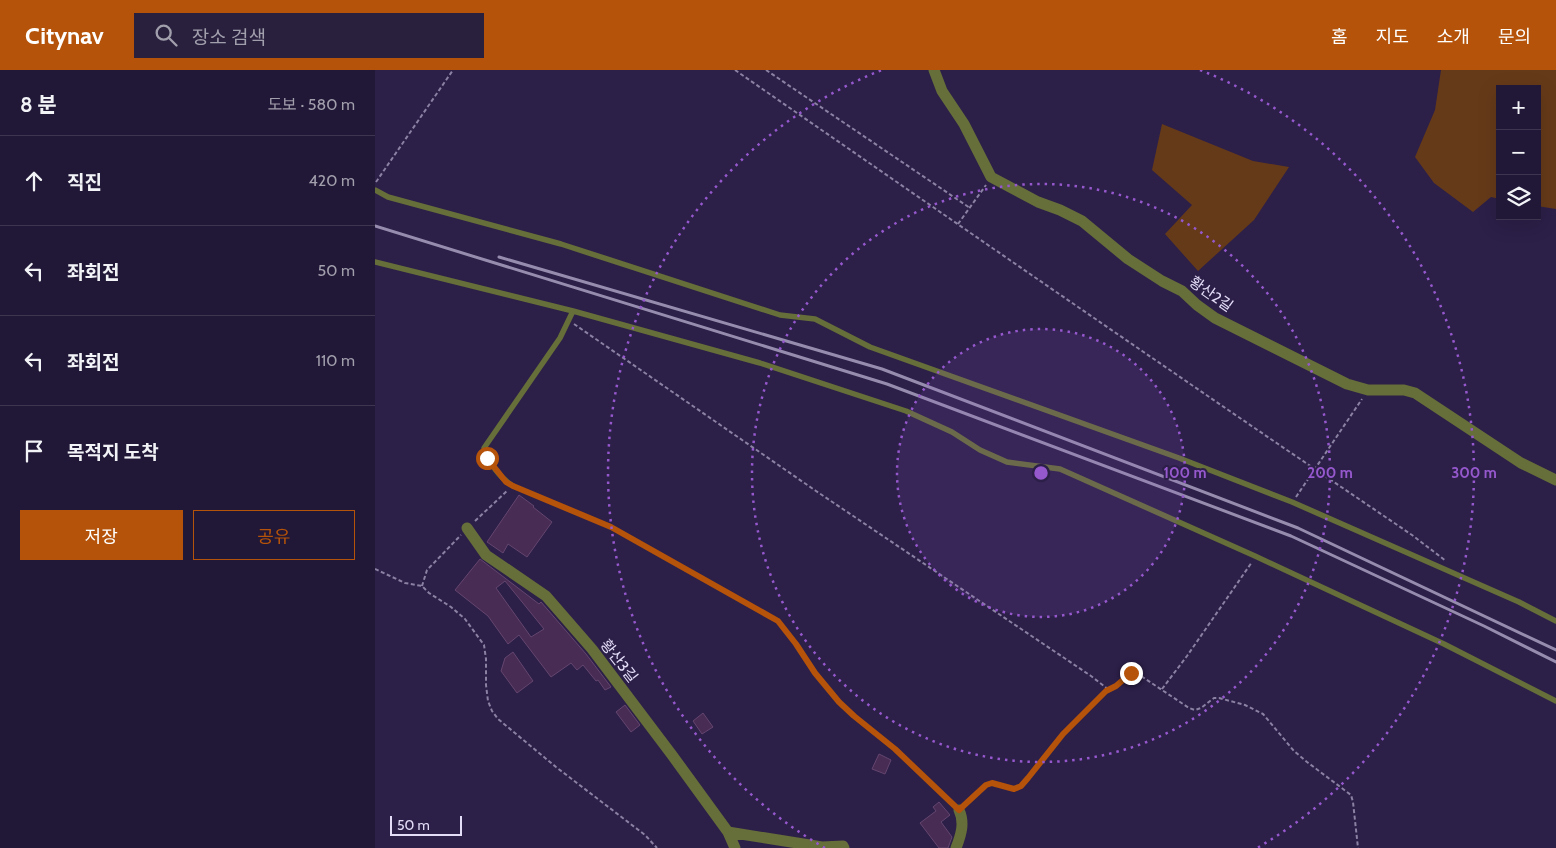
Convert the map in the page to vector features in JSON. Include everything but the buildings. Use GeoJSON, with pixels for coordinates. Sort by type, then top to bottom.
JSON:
{"type":"FeatureCollection","features":[{"type":"Feature","properties":{"kind":"street"},"geometry":{"type":"LineString","coordinates":[[934,70],[942,91],[964,124],[991,177]]}},
{"type":"Feature","properties":{"kind":"street","name":"황산2길"},"geometry":{"type":"LineString","coordinates":[[991,177],[1038,202],[1082,221],[1128,260],[1182,291],[1215,318],[1347,384],[1368,390],[1404,390],[1415,393],[1521,464],[1556,480]]}},
{"type":"Feature","properties":{"kind":"street","name":"황산3길"},"geometry":{"type":"LineString","coordinates":[[467,528],[486,555],[546,596],[591,650],[672,754],[728,832],[735,848]]}},
{"type":"Feature","properties":{"kind":"street"},"geometry":{"type":"LineString","coordinates":[[956,848],[963,825],[959,810]]}},
{"type":"Feature","properties":{"kind":"street"},"geometry":{"type":"LineString","coordinates":[[728,832],[822,848],[843,846],[844,848]]}},
{"type":"Feature","properties":{"kind":"lane"},"geometry":{"type":"LineString","coordinates":[[375,190],[388,197],[561,244],[780,314],[815,319],[870,347],[1179,458],[1292,502],[1504,595],[1556,621]]}},
{"type":"Feature","properties":{"kind":"lane"},"geometry":{"type":"LineString","coordinates":[[375,262],[573,311],[761,363],[906,411],[952,432],[980,450],[1007,462],[1060,469],[1255,556],[1444,644],[1556,701]]}},
{"type":"Feature","properties":{"kind":"lane"},"geometry":{"type":"LineString","coordinates":[[513,486],[506,482],[487,458],[484,448],[560,338],[573,311]]}},
{"type":"Feature","properties":{"kind":"path"},"geometry":{"type":"LineString","coordinates":[[375,184],[453,70]]}},
{"type":"Feature","properties":{"kind":"path"},"geometry":{"type":"LineString","coordinates":[[735,70],[1128,343],[1315,469],[1451,564]]}},
{"type":"Feature","properties":{"kind":"path"},"geometry":{"type":"LineString","coordinates":[[767,70],[970,208]]}},
{"type":"Feature","properties":{"kind":"path"},"geometry":{"type":"LineString","coordinates":[[958,224],[991,177]]}},
{"type":"Feature","properties":{"kind":"path"},"geometry":{"type":"LineString","coordinates":[[569,320],[1109,690]]}},
{"type":"Feature","properties":{"kind":"path"},"geometry":{"type":"LineString","coordinates":[[1292,502],[1368,390]]}},
{"type":"Feature","properties":{"kind":"path"},"geometry":{"type":"LineString","coordinates":[[422,586],[427,570],[467,528],[513,486],[611,527],[778,621],[815,673],[839,702],[895,749],[959,810],[986,785],[992,783],[1014,789],[1021,786],[1063,734],[1109,690],[1131,673],[1138,674],[1195,710],[1201,708],[1214,698],[1219,698],[1245,705],[1263,714],[1300,756],[1351,795],[1358,848]]}},
{"type":"Feature","properties":{"kind":"path"},"geometry":{"type":"LineString","coordinates":[[1162,689],[1187,656],[1255,556]]}},
{"type":"Feature","properties":{"kind":"path"},"geometry":{"type":"LineString","coordinates":[[375,569],[405,583],[422,586],[465,619],[483,646],[486,659],[488,701],[498,719],[556,768],[645,835],[657,848]]}},
{"type":"Feature","properties":{"kind":"shaded area"},"geometry":{"type":"Polygon","coordinates":[[[1441,70],[1556,70],[1556,209],[1541,207],[1541,85],[1496,85],[1496,198],[1491,197],[1473,212],[1434,183],[1415,157],[1435,110],[1441,70]]]}},
{"type":"Feature","properties":{"kind":"shaded area"},"geometry":{"type":"Polygon","coordinates":[[[1162,124],[1253,161],[1289,167],[1254,220],[1198,271],[1165,234],[1192,205],[1152,170],[1162,124]]]}},
{"type":"Feature","properties":{"kind":"railway"},"geometry":{"type":"LineString","coordinates":[[375,226],[887,384],[1291,536],[1484,626],[1556,662]]}},
{"type":"Feature","properties":{"kind":"railway"},"geometry":{"type":"LineString","coordinates":[[499,257],[882,369],[1298,528],[1556,650]]}},
{"type":"Feature","properties":{"kind":"route"},"geometry":{"type":"LineString","coordinates":[[487,458],[506,482],[513,486],[611,527],[778,621],[787,631],[815,673],[839,702],[895,749],[959,810],[986,785],[992,783],[1014,789],[1021,786],[1063,734],[1106,691],[1116,686],[1131,673]]}}]}
